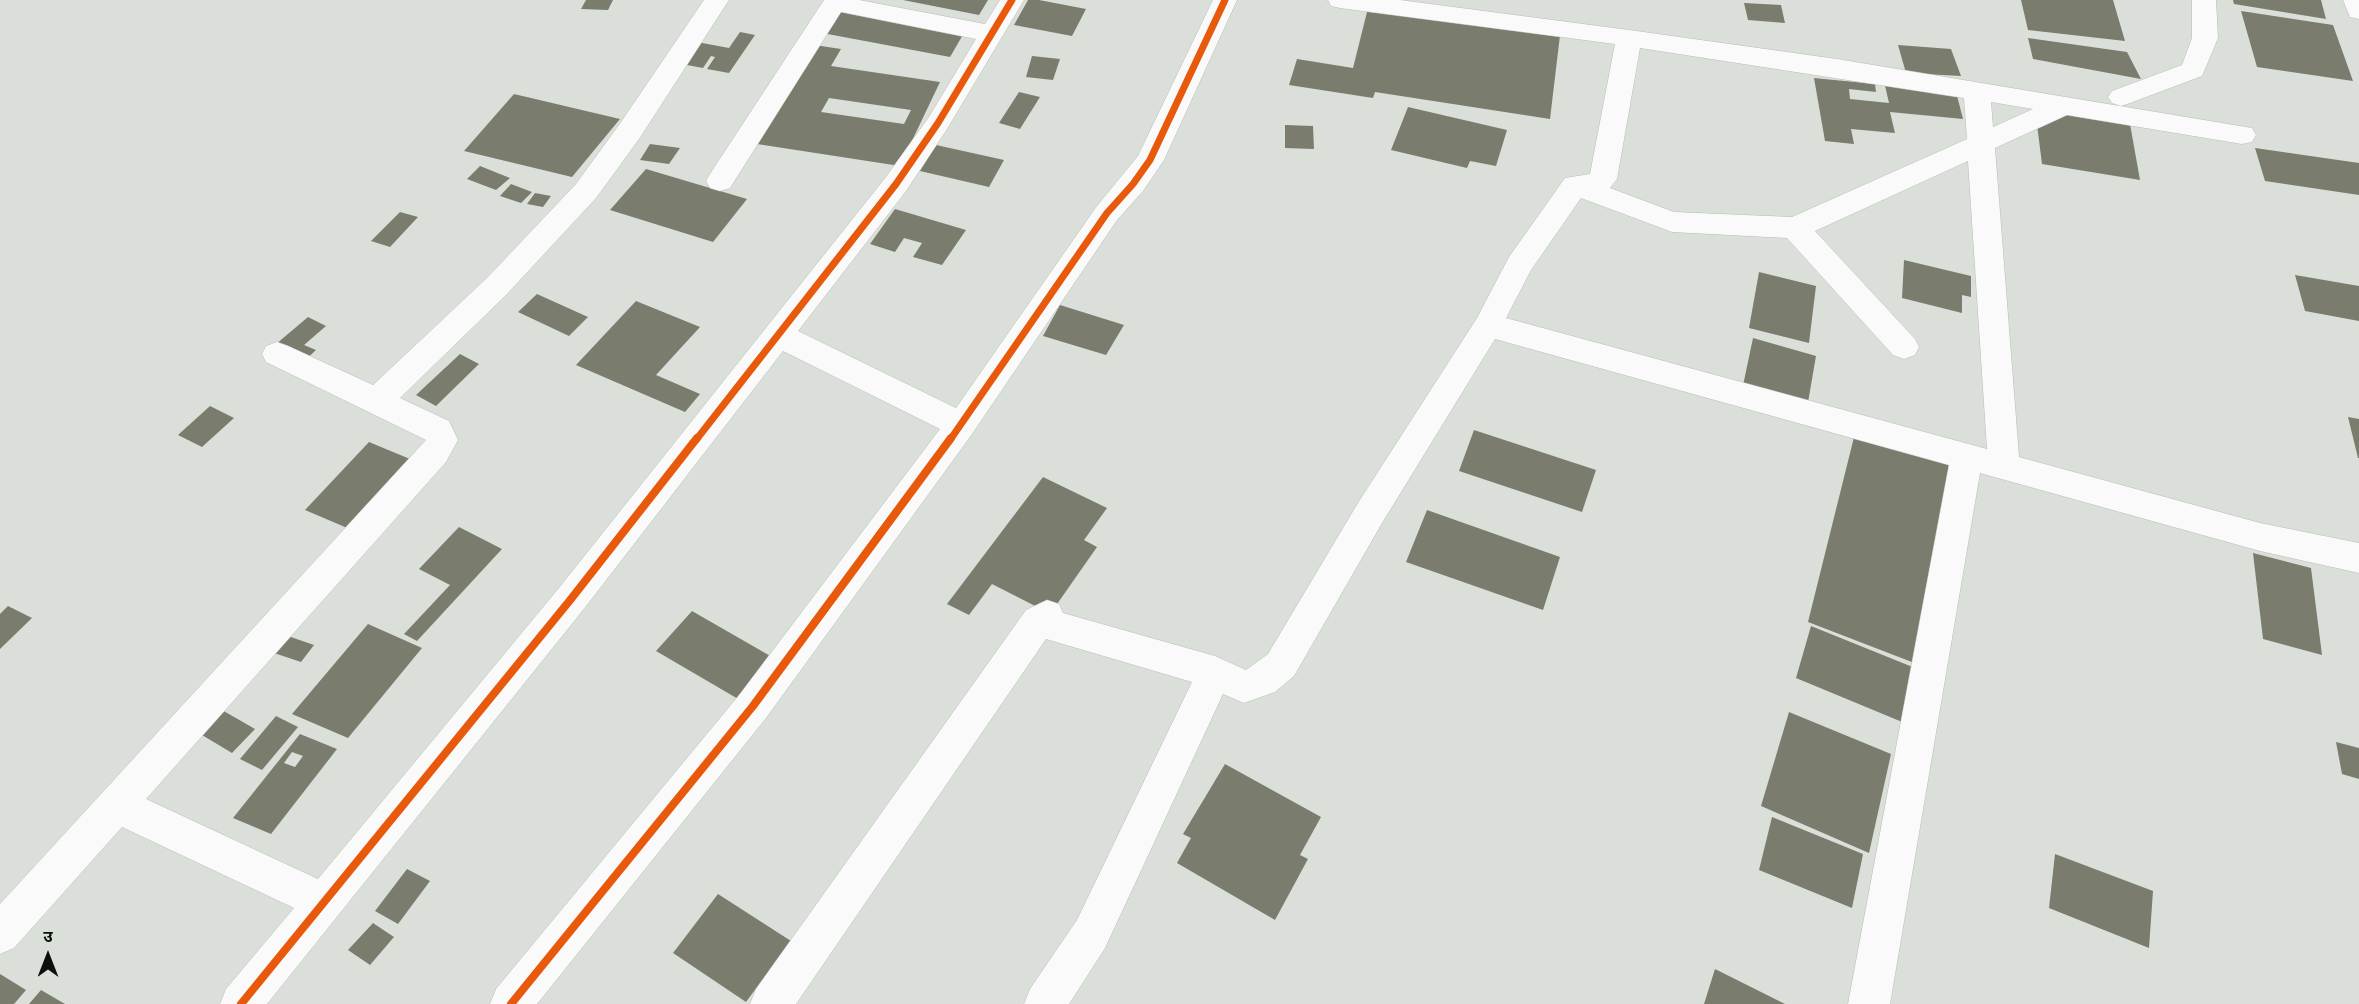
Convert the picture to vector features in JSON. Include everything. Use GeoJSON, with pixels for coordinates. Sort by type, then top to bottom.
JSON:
{"type":"FeatureCollection","features":[{"type":"Feature","properties":{"kind":"street"},"geometry":{"type":"LineString","coordinates":[[377,401],[497,286],[586,191],[629,132],[717,0]]}},
{"type":"Feature","properties":{"kind":"street"},"geometry":{"type":"LineString","coordinates":[[242,1004],[571,599],[896,184],[938,123],[1012,0]]}},
{"type":"Feature","properties":{"kind":"street"},"geometry":{"type":"LineString","coordinates":[[511,1004],[753,706],[961,425],[1107,213],[1133,184],[1150,160],[1226,0]]}},
{"type":"Feature","properties":{"kind":"street"},"geometry":{"type":"LineString","coordinates":[[1340,0],[1629,38],[2242,135]]}},
{"type":"Feature","properties":{"kind":"street"},"geometry":{"type":"LineString","coordinates":[[2121,97],[2193,70],[2205,38],[2204,0]]}},
{"type":"Feature","properties":{"kind":"street"},"geometry":{"type":"LineString","coordinates":[[2355,0],[2359,11]]}},
{"type":"Feature","properties":{"kind":"street"},"geometry":{"type":"LineString","coordinates":[[720,181],[835,2],[993,34]]}},
{"type":"Feature","properties":{"kind":"street"},"geometry":{"type":"LineString","coordinates":[[1575,185],[1594,185],[1603,178],[1629,38]]}},
{"type":"Feature","properties":{"kind":"street"},"geometry":{"type":"LineString","coordinates":[[1977,92],[2004,468]]}},
{"type":"Feature","properties":{"kind":"street"},"geometry":{"type":"LineString","coordinates":[[1575,185],[1672,222],[1795,228],[2064,106]]}},
{"type":"Feature","properties":{"kind":"street"},"geometry":{"type":"LineString","coordinates":[[771,1004],[1042,618],[1215,672],[1244,687],[1262,680],[1281,665],[1370,513],[1488,325],[1519,265],[1575,185]]}},
{"type":"Feature","properties":{"kind":"street"},"geometry":{"type":"LineString","coordinates":[[1795,228],[1904,347]]}},
{"type":"Feature","properties":{"kind":"street"},"geometry":{"type":"LineString","coordinates":[[1488,325],[2260,537],[2359,558]]}},
{"type":"Feature","properties":{"kind":"street"},"geometry":{"type":"LineString","coordinates":[[777,334],[961,425]]}},
{"type":"Feature","properties":{"kind":"street"},"geometry":{"type":"LineString","coordinates":[[0,934],[435,453],[442,440],[438,430],[277,354]]}},
{"type":"Feature","properties":{"kind":"street"},"geometry":{"type":"LineString","coordinates":[[1869,1004],[1966,458]]}},
{"type":"Feature","properties":{"kind":"street"},"geometry":{"type":"LineString","coordinates":[[1045,1004],[1090,934],[1215,672]]}},
{"type":"Feature","properties":{"kind":"street"},"geometry":{"type":"LineString","coordinates":[[117,805],[324,902]]}},
{"type":"Feature","properties":{"kind":"building"},"geometry":{"type":"Polygon","coordinates":[[[586,0],[613,0],[608,10],[581,9],[586,0]]]}},
{"type":"Feature","properties":{"kind":"building"},"geometry":{"type":"Polygon","coordinates":[[[903,0],[988,0],[979,15],[903,0]]]}},
{"type":"Feature","properties":{"kind":"building"},"geometry":{"type":"Polygon","coordinates":[[[1028,0],[1086,9],[1072,36],[1014,25],[1028,0]]]}},
{"type":"Feature","properties":{"kind":"building"},"geometry":{"type":"Polygon","coordinates":[[[2021,0],[2113,0],[2125,41],[2028,30],[2021,0]]]}},
{"type":"Feature","properties":{"kind":"building"},"geometry":{"type":"Polygon","coordinates":[[[2233,0],[2321,0],[2326,19],[2234,4],[2233,0]]]}},
{"type":"Feature","properties":{"kind":"building"},"geometry":{"type":"Polygon","coordinates":[[[1744,3],[1781,5],[1785,23],[1748,20],[1744,3]]]}},
{"type":"Feature","properties":{"kind":"building"},"geometry":{"type":"Polygon","coordinates":[[[1369,4],[1561,27],[1550,119],[1375,92],[1373,98],[1289,85],[1297,59],[1353,68],[1369,4]]]}},
{"type":"Feature","properties":{"kind":"building"},"geometry":{"type":"Polygon","coordinates":[[[833,9],[964,33],[950,57],[817,32],[833,9]]]}},
{"type":"Feature","properties":{"kind":"building"},"geometry":{"type":"Polygon","coordinates":[[[2241,11],[2333,25],[2353,81],[2257,67],[2241,11]]]}},
{"type":"Feature","properties":{"kind":"building"},"geometry":{"type":"Polygon","coordinates":[[[740,32],[755,35],[729,73],[707,69],[715,57],[711,56],[703,68],[671,62],[686,40],[729,48],[740,32]]]}},
{"type":"Feature","properties":{"kind":"building"},"geometry":{"type":"Polygon","coordinates":[[[2028,38],[2127,52],[2141,79],[2033,59],[2028,38]]]}},
{"type":"Feature","properties":{"kind":"building"},"geometry":{"type":"Polygon","coordinates":[[[801,43],[841,49],[831,66],[940,82],[900,166],[744,142],[801,43]],[[829,98],[821,112],[904,124],[911,110],[829,98]]]}},
{"type":"Feature","properties":{"kind":"building"},"geometry":{"type":"Polygon","coordinates":[[[1898,45],[1951,49],[1961,76],[1906,73],[1898,45]]]}},
{"type":"Feature","properties":{"kind":"building"},"geometry":{"type":"Polygon","coordinates":[[[1032,56],[1060,59],[1053,80],[1026,77],[1032,56]]]}},
{"type":"Feature","properties":{"kind":"building"},"geometry":{"type":"Polygon","coordinates":[[[1883,77],[1954,84],[1963,119],[1890,112],[1895,133],[1851,129],[1854,144],[1825,141],[1814,78],[1875,84],[1876,92],[1849,89],[1850,99],[1889,103],[1883,77]]]}},
{"type":"Feature","properties":{"kind":"building"},"geometry":{"type":"Polygon","coordinates":[[[1019,92],[1040,97],[1020,129],[999,123],[1019,92]]]}},
{"type":"Feature","properties":{"kind":"building"},"geometry":{"type":"Polygon","coordinates":[[[514,94],[620,119],[572,177],[464,151],[514,94]]]}},
{"type":"Feature","properties":{"kind":"building"},"geometry":{"type":"Polygon","coordinates":[[[1408,107],[1507,130],[1496,166],[1470,161],[1467,168],[1391,150],[1408,107]]]}},
{"type":"Feature","properties":{"kind":"building"},"geometry":{"type":"Polygon","coordinates":[[[2035,109],[2130,124],[2140,180],[2042,164],[2035,109]]]}},
{"type":"Feature","properties":{"kind":"building"},"geometry":{"type":"Polygon","coordinates":[[[1285,125],[1313,126],[1314,149],[1285,148],[1285,125]]]}},
{"type":"Feature","properties":{"kind":"building"},"geometry":{"type":"Polygon","coordinates":[[[650,144],[680,148],[669,164],[640,160],[650,144]]]}},
{"type":"Feature","properties":{"kind":"building"},"geometry":{"type":"Polygon","coordinates":[[[936,145],[1004,160],[989,187],[920,171],[936,145]]]}},
{"type":"Feature","properties":{"kind":"building"},"geometry":{"type":"Polygon","coordinates":[[[2255,148],[2359,163],[2359,195],[2265,181],[2255,148]]]}},
{"type":"Feature","properties":{"kind":"building"},"geometry":{"type":"Polygon","coordinates":[[[480,166],[510,178],[496,190],[467,179],[480,166]]]}},
{"type":"Feature","properties":{"kind":"building"},"geometry":{"type":"Polygon","coordinates":[[[646,169],[747,199],[713,242],[610,210],[646,169]]]}},
{"type":"Feature","properties":{"kind":"building"},"geometry":{"type":"Polygon","coordinates":[[[511,184],[532,192],[521,203],[500,196],[511,184]]]}},
{"type":"Feature","properties":{"kind":"building"},"geometry":{"type":"Polygon","coordinates":[[[535,193],[551,196],[543,207],[527,204],[535,193]]]}},
{"type":"Feature","properties":{"kind":"building"},"geometry":{"type":"Polygon","coordinates":[[[895,209],[966,230],[942,265],[913,257],[922,243],[904,238],[895,252],[870,244],[895,209]]]}},
{"type":"Feature","properties":{"kind":"building"},"geometry":{"type":"Polygon","coordinates":[[[400,212],[418,217],[390,247],[371,241],[400,212]]]}},
{"type":"Feature","properties":{"kind":"building"},"geometry":{"type":"Polygon","coordinates":[[[1904,260],[1971,276],[1971,297],[1962,295],[1962,313],[1902,298],[1904,260]]]}},
{"type":"Feature","properties":{"kind":"building"},"geometry":{"type":"Polygon","coordinates":[[[1759,272],[1816,286],[1809,343],[1749,328],[1759,272]]]}},
{"type":"Feature","properties":{"kind":"building"},"geometry":{"type":"Polygon","coordinates":[[[2295,275],[2359,286],[2359,321],[2305,311],[2295,275]]]}},
{"type":"Feature","properties":{"kind":"building"},"geometry":{"type":"Polygon","coordinates":[[[537,294],[588,317],[569,336],[518,312],[537,294]]]}},
{"type":"Feature","properties":{"kind":"building"},"geometry":{"type":"Polygon","coordinates":[[[636,301],[700,327],[656,375],[700,394],[685,412],[576,365],[636,301]]]}},
{"type":"Feature","properties":{"kind":"building"},"geometry":{"type":"Polygon","coordinates":[[[1060,305],[1124,325],[1106,355],[1043,336],[1060,305]]]}},
{"type":"Feature","properties":{"kind":"building"},"geometry":{"type":"Polygon","coordinates":[[[308,317],[326,326],[304,345],[316,350],[300,365],[269,350],[308,317]]]}},
{"type":"Feature","properties":{"kind":"building"},"geometry":{"type":"Polygon","coordinates":[[[1753,338],[1816,356],[1806,414],[1741,395],[1753,338]]]}},
{"type":"Feature","properties":{"kind":"building"},"geometry":{"type":"Polygon","coordinates":[[[460,354],[479,364],[436,406],[416,395],[460,354]]]}},
{"type":"Feature","properties":{"kind":"building"},"geometry":{"type":"Polygon","coordinates":[[[210,406],[234,418],[202,447],[178,435],[210,406]]]}},
{"type":"Feature","properties":{"kind":"building"},"geometry":{"type":"Polygon","coordinates":[[[2348,417],[2359,419],[2359,458],[2358,458],[2348,417]]]}},
{"type":"Feature","properties":{"kind":"building"},"geometry":{"type":"Polygon","coordinates":[[[1474,430],[1596,470],[1582,512],[1459,471],[1474,430]]]}},
{"type":"Feature","properties":{"kind":"building"},"geometry":{"type":"Polygon","coordinates":[[[1855,433],[1955,467],[1917,664],[1808,622],[1855,433]]]}},
{"type":"Feature","properties":{"kind":"building"},"geometry":{"type":"Polygon","coordinates":[[[369,442],[422,464],[359,533],[305,510],[369,442]]]}},
{"type":"Feature","properties":{"kind":"building"},"geometry":{"type":"Polygon","coordinates":[[[1043,477],[1107,508],[1084,540],[1097,547],[1055,607],[1043,610],[992,584],[969,615],[947,604],[1043,477]]]}},
{"type":"Feature","properties":{"kind":"building"},"geometry":{"type":"Polygon","coordinates":[[[1427,510],[1560,557],[1543,610],[1406,562],[1427,510]]]}},
{"type":"Feature","properties":{"kind":"building"},"geometry":{"type":"Polygon","coordinates":[[[459,527],[502,549],[417,641],[404,634],[450,585],[419,569],[459,527]]]}},
{"type":"Feature","properties":{"kind":"building"},"geometry":{"type":"Polygon","coordinates":[[[2253,553],[2311,568],[2322,655],[2263,639],[2253,553]]]}},
{"type":"Feature","properties":{"kind":"building"},"geometry":{"type":"Polygon","coordinates":[[[8,606],[32,618],[0,649],[0,614],[8,606]]]}},
{"type":"Feature","properties":{"kind":"building"},"geometry":{"type":"Polygon","coordinates":[[[692,611],[779,661],[745,703],[656,651],[692,611]]]}},
{"type":"Feature","properties":{"kind":"building"},"geometry":{"type":"Polygon","coordinates":[[[368,624],[422,648],[348,738],[292,714],[368,624]]]}},
{"type":"Feature","properties":{"kind":"building"},"geometry":{"type":"Polygon","coordinates":[[[1811,626],[1920,670],[1907,724],[1796,678],[1811,626]]]}},
{"type":"Feature","properties":{"kind":"building"},"geometry":{"type":"Polygon","coordinates":[[[285,635],[314,645],[301,662],[271,652],[285,635]]]}},
{"type":"Feature","properties":{"kind":"building"},"geometry":{"type":"Polygon","coordinates":[[[215,706],[255,729],[232,753],[192,729],[215,706]]]}},
{"type":"Feature","properties":{"kind":"building"},"geometry":{"type":"Polygon","coordinates":[[[1789,712],[1891,754],[1869,853],[1761,806],[1789,712]]]}},
{"type":"Feature","properties":{"kind":"building"},"geometry":{"type":"Polygon","coordinates":[[[276,716],[298,727],[262,770],[240,759],[276,716]]]}},
{"type":"Feature","properties":{"kind":"building"},"geometry":{"type":"Polygon","coordinates":[[[300,734],[337,749],[271,834],[233,818],[300,734]],[[292,752],[284,763],[295,767],[303,756],[292,752]]]}},
{"type":"Feature","properties":{"kind":"building"},"geometry":{"type":"Polygon","coordinates":[[[2336,742],[2359,748],[2359,779],[2342,774],[2336,742]]]}},
{"type":"Feature","properties":{"kind":"building"},"geometry":{"type":"Polygon","coordinates":[[[1225,764],[1321,817],[1300,855],[1308,859],[1275,920],[1177,863],[1191,838],[1183,834],[1225,764]]]}},
{"type":"Feature","properties":{"kind":"building"},"geometry":{"type":"Polygon","coordinates":[[[1772,817],[1863,854],[1852,908],[1759,870],[1772,817]]]}},
{"type":"Feature","properties":{"kind":"building"},"geometry":{"type":"Polygon","coordinates":[[[2055,854],[2153,891],[2149,948],[2049,908],[2055,854]]]}},
{"type":"Feature","properties":{"kind":"building"},"geometry":{"type":"Polygon","coordinates":[[[407,869],[430,881],[398,924],[375,911],[407,869]]]}},
{"type":"Feature","properties":{"kind":"building"},"geometry":{"type":"Polygon","coordinates":[[[718,894],[791,941],[746,1002],[673,953],[718,894]]]}},
{"type":"Feature","properties":{"kind":"building"},"geometry":{"type":"Polygon","coordinates":[[[373,923],[394,937],[370,965],[348,950],[373,923]]]}},
{"type":"Feature","properties":{"kind":"building"},"geometry":{"type":"Polygon","coordinates":[[[1715,969],[1785,1004],[1704,1004],[1715,969]]]}},
{"type":"Feature","properties":{"kind":"building"},"geometry":{"type":"Polygon","coordinates":[[[0,974],[26,990],[14,1004],[0,1004],[0,974]]]}},
{"type":"Feature","properties":{"kind":"building"},"geometry":{"type":"Polygon","coordinates":[[[41,990],[65,1004],[29,1004],[41,990]]]}},
{"type":"Feature","properties":{"kind":"cycle path"},"geometry":{"type":"LineString","coordinates":[[241,1004],[571,599],[896,184],[938,123],[1012,0]]}},
{"type":"Feature","properties":{"kind":"cycle path"},"geometry":{"type":"LineString","coordinates":[[511,1004],[753,706],[961,425],[1107,213],[1133,184],[1150,160],[1225,0]]}}]}
